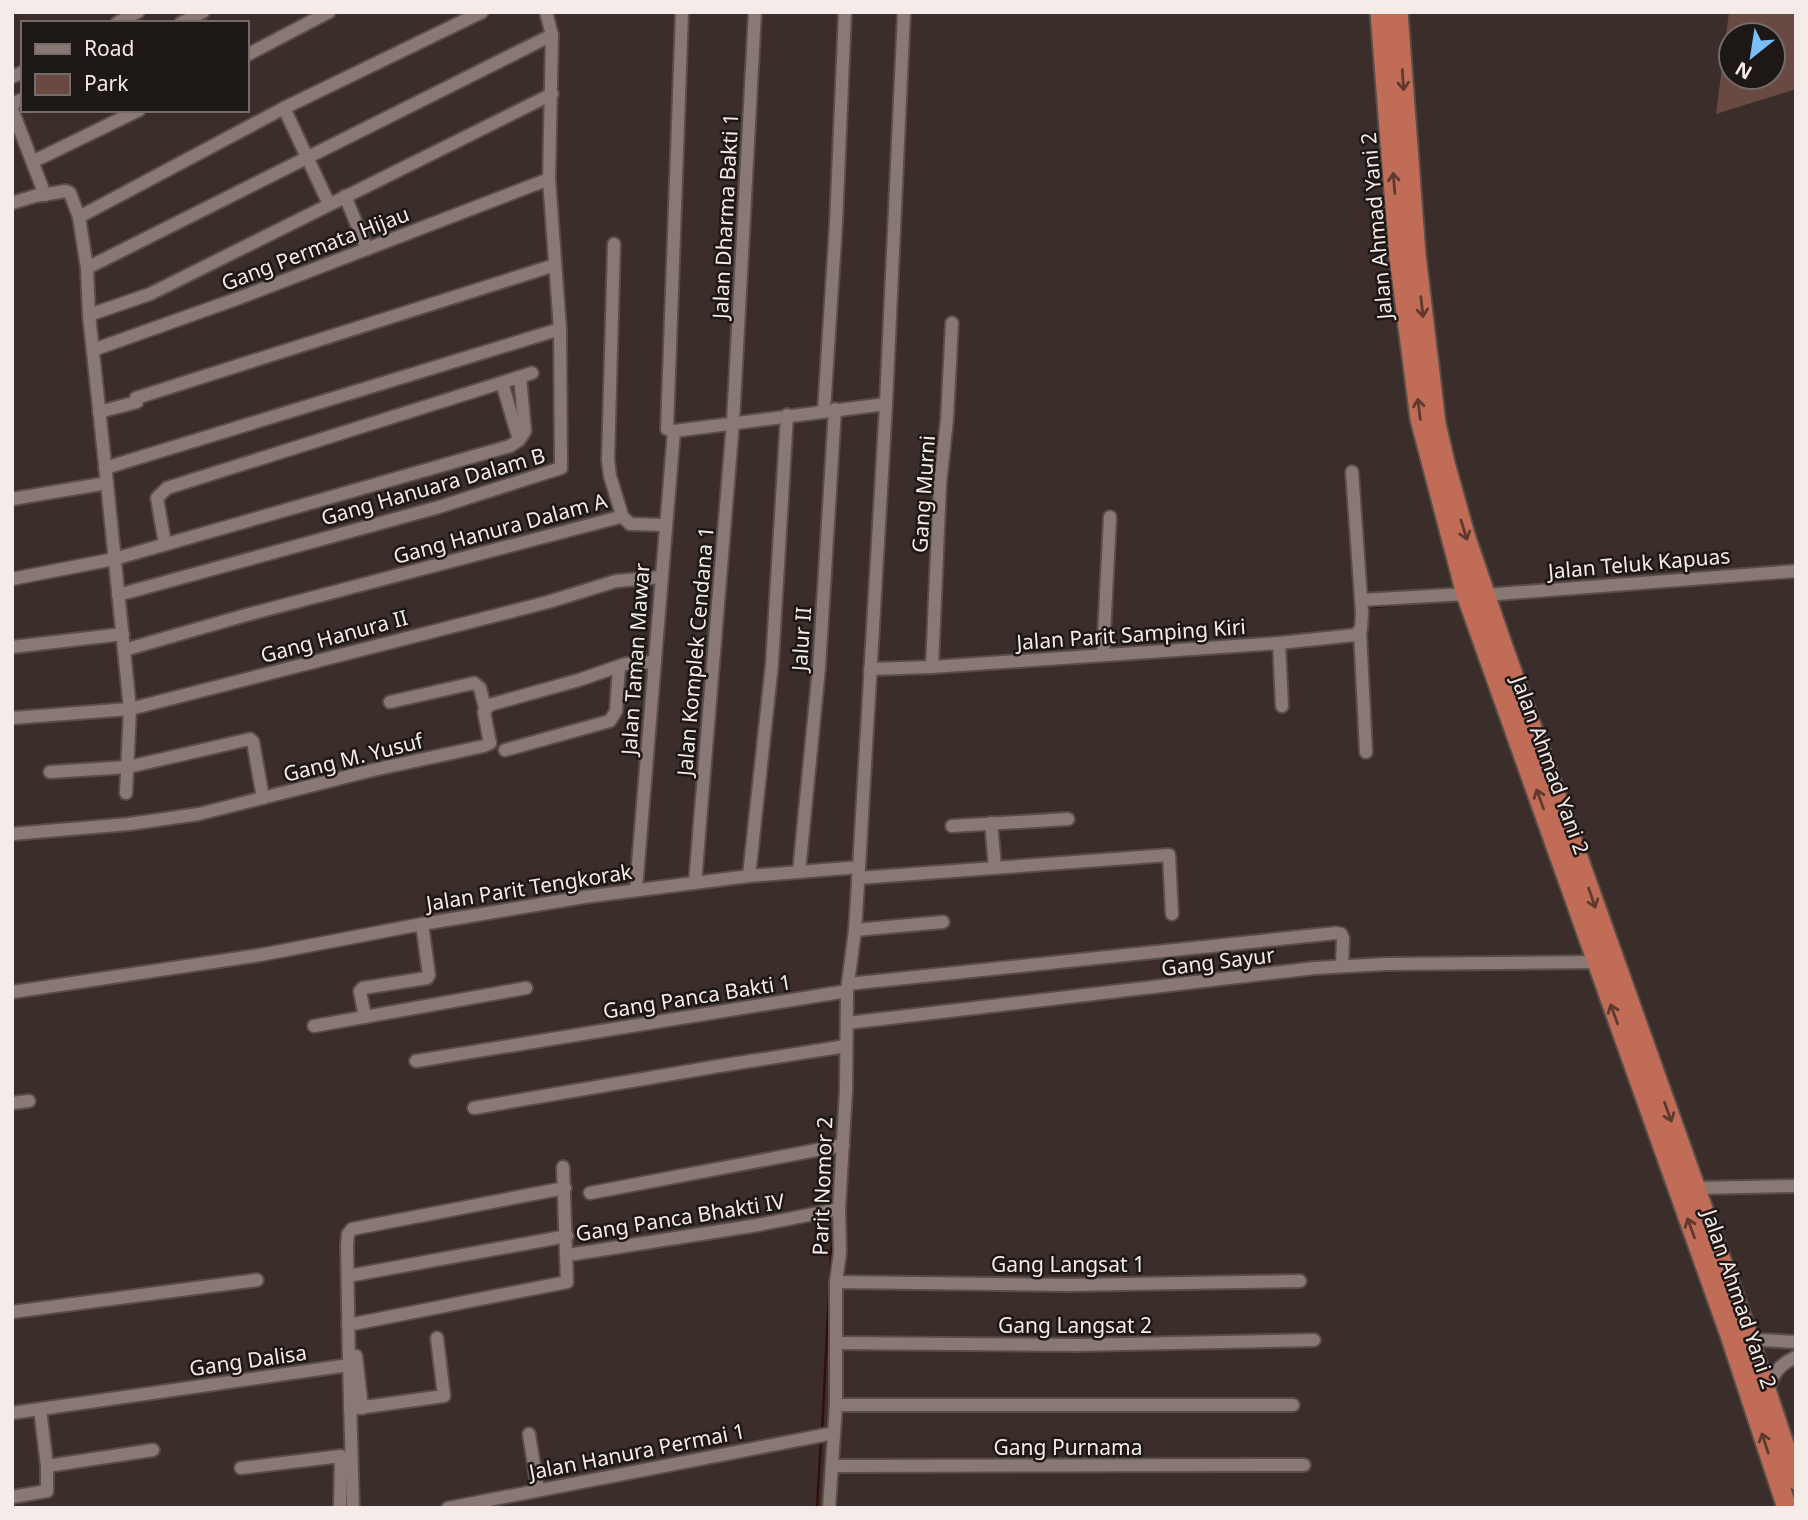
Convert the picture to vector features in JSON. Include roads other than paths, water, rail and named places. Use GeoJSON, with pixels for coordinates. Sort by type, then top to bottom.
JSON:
{"type":"FeatureCollection","features":[{"type":"Feature","properties":{"kind":"highway","name":"Jalan Ahmad Yani 2"},"geometry":{"type":"LineString","coordinates":[[1380,12],[1399,257],[1420,419],[1477,599],[1565,843],[1622,984],[1696,1188],[1787,1508]]}},
{"type":"Feature","properties":{"kind":"highway","name":"Jalan Ahmad Yani 2"},"geometry":{"type":"LineString","coordinates":[[1398,12],[1416,255],[1436,424],[1477,599]]}},
{"type":"Feature","properties":{"kind":"highway","name":"Jalan Ahmad Yani 2"},"geometry":{"type":"LineString","coordinates":[[1565,843],[1596,962],[1740,1340],[1767,1392],[1796,1480]]}},
{"type":"Feature","properties":{"kind":"street"},"geometry":{"type":"LineString","coordinates":[[121,21],[138,12]]}},
{"type":"Feature","properties":{"kind":"street"},"geometry":{"type":"LineString","coordinates":[[185,21],[203,12]]}},
{"type":"Feature","properties":{"kind":"street"},"geometry":{"type":"LineString","coordinates":[[248,54],[329,12]]}},
{"type":"Feature","properties":{"kind":"street"},"geometry":{"type":"LineString","coordinates":[[79,217],[284,108],[482,12]]}},
{"type":"Feature","properties":{"kind":"street","name":"Gang Hanuara Dalam B"},"geometry":{"type":"LineString","coordinates":[[118,595],[439,507],[559,469],[560,329],[549,179],[552,35],[546,12]]}},
{"type":"Feature","properties":{"kind":"street","name":"Jalan Taman Mawar"},"geometry":{"type":"LineString","coordinates":[[636,889],[664,525],[674,431],[669,431],[667,426],[682,12]]}},
{"type":"Feature","properties":{"kind":"street","name":"Jalan Dharma Bakti 1"},"geometry":{"type":"LineString","coordinates":[[733,422],[755,12]]}},
{"type":"Feature","properties":{"kind":"street","name":"Jalur II"},"geometry":{"type":"LineString","coordinates":[[799,872],[819,668],[845,12]]}},
{"type":"Feature","properties":{"kind":"street"},"geometry":{"type":"LineString","coordinates":[[859,873],[886,404],[904,12]]}},
{"type":"Feature","properties":{"kind":"street"},"geometry":{"type":"LineString","coordinates":[[86,268],[552,35]]}},
{"type":"Feature","properties":{"kind":"street"},"geometry":{"type":"LineString","coordinates":[[89,315],[150,294],[552,94]]}},
{"type":"Feature","properties":{"kind":"street"},"geometry":{"type":"LineString","coordinates":[[12,106],[46,195]]}},
{"type":"Feature","properties":{"kind":"street"},"geometry":{"type":"LineString","coordinates":[[284,108],[329,204]]}},
{"type":"Feature","properties":{"kind":"street"},"geometry":{"type":"LineString","coordinates":[[34,162],[135,112]]}},
{"type":"Feature","properties":{"kind":"street","name":"Gang Permata Hijau"},"geometry":{"type":"LineString","coordinates":[[93,350],[549,179]]}},
{"type":"Feature","properties":{"kind":"street"},"geometry":{"type":"LineString","coordinates":[[12,203],[68,191],[79,217],[130,709],[126,793]]}},
{"type":"Feature","properties":{"kind":"street"},"geometry":{"type":"LineString","coordinates":[[345,196],[368,249]]}},
{"type":"Feature","properties":{"kind":"street","name":"Gang Hanura Dalam A"},"geometry":{"type":"LineString","coordinates":[[124,650],[621,515],[608,460],[614,244]]}},
{"type":"Feature","properties":{"kind":"street"},"geometry":{"type":"LineString","coordinates":[[99,412],[136,402],[136,398],[156,391],[555,265]]}},
{"type":"Feature","properties":{"kind":"street","name":"Gang Murni"},"geometry":{"type":"LineString","coordinates":[[932,667],[940,484],[947,419],[952,323]]}},
{"type":"Feature","properties":{"kind":"street"},"geometry":{"type":"LineString","coordinates":[[105,468],[560,329]]}},
{"type":"Feature","properties":{"kind":"street"},"geometry":{"type":"LineString","coordinates":[[12,579],[114,559],[510,446],[519,440],[525,431],[526,375],[166,488],[157,498],[165,544]]}},
{"type":"Feature","properties":{"kind":"street"},"geometry":{"type":"LineString","coordinates":[[502,383],[519,440]]}},
{"type":"Feature","properties":{"kind":"street"},"geometry":{"type":"LineString","coordinates":[[674,431],[886,404]]}},
{"type":"Feature","properties":{"kind":"street"},"geometry":{"type":"LineString","coordinates":[[749,876],[772,664],[787,415]]}},
{"type":"Feature","properties":{"kind":"street","name":"Jalan Komplek Cendana 1"},"geometry":{"type":"LineString","coordinates":[[695,883],[733,422]]}},
{"type":"Feature","properties":{"kind":"street"},"geometry":{"type":"LineString","coordinates":[[1352,472],[1362,606],[1360,631],[1366,752]]}},
{"type":"Feature","properties":{"kind":"street"},"geometry":{"type":"LineString","coordinates":[[12,499],[107,483]]}},
{"type":"Feature","properties":{"kind":"street"},"geometry":{"type":"LineString","coordinates":[[621,515],[630,524],[664,525]]}},
{"type":"Feature","properties":{"kind":"street"},"geometry":{"type":"LineString","coordinates":[[1103,649],[1110,517]]}},
{"type":"Feature","properties":{"kind":"street","name":"Jalan Teluk Kapuas"},"geometry":{"type":"LineString","coordinates":[[1362,606],[1477,599],[1796,570]]}},
{"type":"Feature","properties":{"kind":"street","name":"Gang Hanura II"},"geometry":{"type":"LineString","coordinates":[[12,718],[130,709],[548,602],[608,583],[662,577]]}},
{"type":"Feature","properties":{"kind":"street","name":"Jalan Parit Samping Kiri"},"geometry":{"type":"LineString","coordinates":[[870,669],[932,667],[1103,649],[1279,643],[1351,637],[1360,631]]}},
{"type":"Feature","properties":{"kind":"street"},"geometry":{"type":"LineString","coordinates":[[12,647],[122,634]]}},
{"type":"Feature","properties":{"kind":"street"},"geometry":{"type":"LineString","coordinates":[[1279,643],[1282,706]]}},
{"type":"Feature","properties":{"kind":"street"},"geometry":{"type":"LineString","coordinates":[[390,702],[474,683],[480,688],[485,708],[631,663],[655,662]]}},
{"type":"Feature","properties":{"kind":"street"},"geometry":{"type":"LineString","coordinates":[[505,750],[610,721],[616,711],[619,667]]}},
{"type":"Feature","properties":{"kind":"street","name":"Gang M. Yusuf"},"geometry":{"type":"LineString","coordinates":[[12,834],[199,814],[373,770],[484,746],[490,743],[491,738],[485,708]]}},
{"type":"Feature","properties":{"kind":"street"},"geometry":{"type":"LineString","coordinates":[[50,772],[128,767],[250,739],[253,742],[263,799]]}},
{"type":"Feature","properties":{"kind":"street"},"geometry":{"type":"LineString","coordinates":[[952,826],[1068,819]]}},
{"type":"Feature","properties":{"kind":"street"},"geometry":{"type":"LineString","coordinates":[[991,824],[995,867]]}},
{"type":"Feature","properties":{"kind":"street","name":"Jalan Parit Tengkorak"},"geometry":{"type":"LineString","coordinates":[[12,992],[260,955],[422,924],[636,889],[799,872],[859,873],[995,867],[1170,855],[1172,914]]}},
{"type":"Feature","properties":{"kind":"street","name":"Parit Nomor 2"},"geometry":{"type":"LineString","coordinates":[[829,1508],[832,1466],[826,1434],[836,1405],[836,1282],[840,1252],[839,1209],[848,988],[859,873]]}},
{"type":"Feature","properties":{"kind":"street"},"geometry":{"type":"LineString","coordinates":[[855,930],[943,922]]}},
{"type":"Feature","properties":{"kind":"street"},"geometry":{"type":"LineString","coordinates":[[365,1017],[360,991],[363,988],[427,978],[429,975],[422,924]]}},
{"type":"Feature","properties":{"kind":"street","name":"Gang Panca Bakti 1"},"geometry":{"type":"LineString","coordinates":[[416,1061],[848,988],[1336,933],[1343,938],[1342,966]]}},
{"type":"Feature","properties":{"kind":"street","name":"Gang Sayur"},"geometry":{"type":"LineString","coordinates":[[847,1023],[1342,966],[1596,962]]}},
{"type":"Feature","properties":{"kind":"street"},"geometry":{"type":"LineString","coordinates":[[314,1026],[526,988]]}},
{"type":"Feature","properties":{"kind":"street"},"geometry":{"type":"LineString","coordinates":[[474,1108],[713,1066],[846,1046]]}},
{"type":"Feature","properties":{"kind":"street"},"geometry":{"type":"LineString","coordinates":[[12,1102],[29,1101]]}},
{"type":"Feature","properties":{"kind":"street"},"geometry":{"type":"LineString","coordinates":[[590,1193],[843,1145]]}},
{"type":"Feature","properties":{"kind":"street"},"geometry":{"type":"LineString","coordinates":[[348,1325],[567,1282],[563,1167]]}},
{"type":"Feature","properties":{"kind":"street"},"geometry":{"type":"LineString","coordinates":[[1696,1188],[1796,1186]]}},
{"type":"Feature","properties":{"kind":"street"},"geometry":{"type":"LineString","coordinates":[[353,1508],[356,1408],[348,1325],[348,1234],[352,1229],[565,1188]]}},
{"type":"Feature","properties":{"kind":"street","name":"Gang Panca Bhakti IV"},"geometry":{"type":"LineString","coordinates":[[568,1255],[839,1209]]}},
{"type":"Feature","properties":{"kind":"street"},"geometry":{"type":"LineString","coordinates":[[348,1276],[567,1236]]}},
{"type":"Feature","properties":{"kind":"street"},"geometry":{"type":"LineString","coordinates":[[12,1312],[257,1280]]}},
{"type":"Feature","properties":{"kind":"street","name":"Gang Langsat 1"},"geometry":{"type":"LineString","coordinates":[[836,1282],[1067,1285],[1300,1280]]}},
{"type":"Feature","properties":{"kind":"street"},"geometry":{"type":"LineString","coordinates":[[356,1408],[444,1396],[438,1338]]}},
{"type":"Feature","properties":{"kind":"street","name":"Gang Langsat 2"},"geometry":{"type":"LineString","coordinates":[[836,1343],[1076,1345],[1314,1340]]}},
{"type":"Feature","properties":{"kind":"street"},"geometry":{"type":"LineString","coordinates":[[1740,1340],[1796,1342]]}},
{"type":"Feature","properties":{"kind":"street"},"geometry":{"type":"LineString","coordinates":[[1767,1392],[1773,1374],[1782,1363],[1796,1357]]}},
{"type":"Feature","properties":{"kind":"street","name":"Gang Dalisa"},"geometry":{"type":"LineString","coordinates":[[12,1413],[352,1359]]}},
{"type":"Feature","properties":{"kind":"street"},"geometry":{"type":"LineString","coordinates":[[836,1405],[1293,1405]]}},
{"type":"Feature","properties":{"kind":"street"},"geometry":{"type":"LineString","coordinates":[[12,1497],[47,1491],[47,1466],[40,1409]]}},
{"type":"Feature","properties":{"kind":"street"},"geometry":{"type":"LineString","coordinates":[[528,1434],[532,1491],[529,1508]]}},
{"type":"Feature","properties":{"kind":"street","name":"Jalan Hanura Permai 1"},"geometry":{"type":"LineString","coordinates":[[448,1508],[826,1434]]}},
{"type":"Feature","properties":{"kind":"street"},"geometry":{"type":"LineString","coordinates":[[47,1466],[153,1450]]}},
{"type":"Feature","properties":{"kind":"street"},"geometry":{"type":"LineString","coordinates":[[241,1468],[341,1456],[340,1508]]}},
{"type":"Feature","properties":{"kind":"street","name":"Gang Purnama"},"geometry":{"type":"LineString","coordinates":[[832,1466],[1304,1465]]}},
{"type":"Feature","properties":{"kind":"waterway"},"geometry":{"type":"LineString","coordinates":[[1616,591],[1796,578]]}},
{"type":"Feature","properties":{"kind":"waterway"},"geometry":{"type":"LineString","coordinates":[[1364,608],[1427,602]]}},
{"type":"Feature","properties":{"kind":"waterway"},"geometry":{"type":"LineString","coordinates":[[1109,648],[1291,636]]}},
{"type":"Feature","properties":{"kind":"waterway"},"geometry":{"type":"LineString","coordinates":[[1085,650],[1099,649]]}},
{"type":"Feature","properties":{"kind":"waterway"},"geometry":{"type":"LineString","coordinates":[[1714,1194],[1736,1193]]}},
{"type":"Feature","properties":{"kind":"waterway"},"geometry":{"type":"LineString","coordinates":[[822,1431],[833,1218]]}},
{"type":"Feature","properties":{"kind":"waterway"},"geometry":{"type":"LineString","coordinates":[[817,1508],[821,1441]]}}]}
